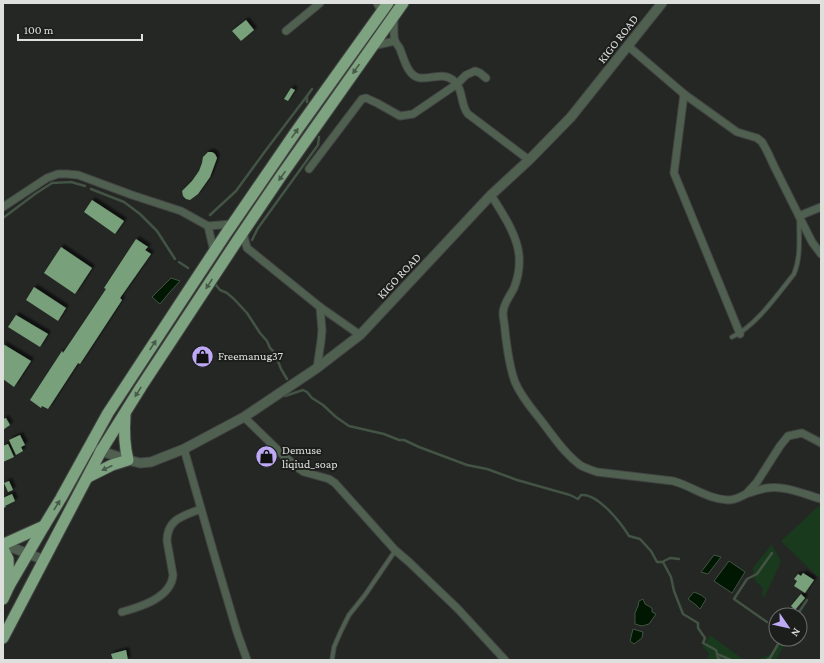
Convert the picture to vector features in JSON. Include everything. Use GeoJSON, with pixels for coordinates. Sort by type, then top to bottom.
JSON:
{"type":"FeatureCollection","features":[{"type":"Feature","properties":{"kind":"highway"},"geometry":{"type":"LineString","coordinates":[[3,599],[108,413],[232,224],[302,124],[380,8],[388,3]]}},
{"type":"Feature","properties":{"kind":"highway"},"geometry":{"type":"LineString","coordinates":[[3,638],[101,451],[141,387],[232,249],[403,3]]}},
{"type":"Feature","properties":{"kind":"highway"},"geometry":{"type":"LineString","coordinates":[[88,477],[112,465],[128,460],[124,434],[125,413]]}},
{"type":"Feature","properties":{"kind":"highway"},"geometry":{"type":"LineString","coordinates":[[9,586],[8,560],[3,546],[44,526]]}},
{"type":"Feature","properties":{"kind":"street"},"geometry":{"type":"LineString","coordinates":[[286,31],[320,3]]}},
{"type":"Feature","properties":{"kind":"street","name":"KIGO ROAD"},"geometry":{"type":"LineString","coordinates":[[90,446],[140,463],[151,462],[184,449],[244,417],[317,368],[360,335],[491,195],[529,160],[571,117],[662,3]]}},
{"type":"Feature","properties":{"kind":"street"},"geometry":{"type":"LineString","coordinates":[[394,16],[395,40],[409,70],[418,78],[446,76],[454,81],[461,92],[465,110],[468,114],[529,160]]}},
{"type":"Feature","properties":{"kind":"street"},"geometry":{"type":"LineString","coordinates":[[372,46],[395,40]]}},
{"type":"Feature","properties":{"kind":"street"},"geometry":{"type":"LineString","coordinates":[[628,46],[684,94],[737,132],[757,138],[762,142],[812,242],[821,254]]}},
{"type":"Feature","properties":{"kind":"street"},"geometry":{"type":"LineString","coordinates":[[309,169],[362,99],[366,98],[400,116],[413,114],[457,84],[466,75],[475,71],[486,78]]}},
{"type":"Feature","properties":{"kind":"street"},"geometry":{"type":"LineString","coordinates":[[684,94],[674,173],[740,334]]}},
{"type":"Feature","properties":{"kind":"street"},"geometry":{"type":"LineString","coordinates":[[3,207],[47,178],[58,174],[67,174],[78,175],[181,211],[208,226],[232,224]]}},
{"type":"Feature","properties":{"kind":"street"},"geometry":{"type":"LineString","coordinates":[[491,195],[510,228],[518,248],[519,256],[519,271],[514,288],[503,313],[512,371],[524,399],[565,452],[581,466],[597,472],[678,482],[706,496],[722,499],[737,499],[768,488],[782,488],[821,499]]}},
{"type":"Feature","properties":{"kind":"street"},"geometry":{"type":"LineString","coordinates":[[799,216],[821,207]]}},
{"type":"Feature","properties":{"kind":"street"},"geometry":{"type":"LineString","coordinates":[[208,226],[214,252]]}},
{"type":"Feature","properties":{"kind":"street"},"geometry":{"type":"LineString","coordinates":[[243,233],[247,248],[320,307],[360,335]]}},
{"type":"Feature","properties":{"kind":"street"},"geometry":{"type":"LineString","coordinates":[[232,249],[247,248]]}},
{"type":"Feature","properties":{"kind":"street"},"geometry":{"type":"LineString","coordinates":[[317,368],[322,330],[320,307]]}},
{"type":"Feature","properties":{"kind":"street"},"geometry":{"type":"LineString","coordinates":[[244,417],[283,456],[298,468],[304,472],[329,479],[335,483],[396,550],[458,610],[505,660]]}},
{"type":"Feature","properties":{"kind":"street"},"geometry":{"type":"LineString","coordinates":[[745,495],[757,482],[788,436],[802,434],[821,443]]}},
{"type":"Feature","properties":{"kind":"street"},"geometry":{"type":"LineString","coordinates":[[184,449],[237,632],[247,660]]}},
{"type":"Feature","properties":{"kind":"street"},"geometry":{"type":"LineString","coordinates":[[122,612],[141,606],[153,600],[160,596],[170,586],[173,580],[173,575],[167,537],[170,526],[177,519],[201,509]]}},
{"type":"Feature","properties":{"kind":"street"},"geometry":{"type":"LineString","coordinates":[[3,546],[28,553],[44,560]]}},
{"type":"Feature","properties":{"kind":"lane"},"geometry":{"type":"LineString","coordinates":[[732,337],[740,334],[760,316],[794,274],[799,250],[799,216]]}},
{"type":"Feature","properties":{"kind":"lane"},"geometry":{"type":"LineString","coordinates":[[332,660],[334,647],[349,615],[396,550]]}},
{"type":"Feature","properties":{"kind":"green space"},"geometry":{"type":"Polygon","coordinates":[[[821,504],[821,574],[819,578],[781,541],[821,504]]]}},
{"type":"Feature","properties":{"kind":"green space"},"geometry":{"type":"Polygon","coordinates":[[[772,544],[781,562],[764,598],[762,595],[763,588],[755,581],[753,568],[772,544]]]}},
{"type":"Feature","properties":{"kind":"green space"},"geometry":{"type":"Polygon","coordinates":[[[710,635],[744,660],[708,660],[709,653],[703,647],[710,635]]]}},
{"type":"Feature","properties":{"kind":"green space"},"geometry":{"type":"Polygon","coordinates":[[[776,647],[783,647],[776,660],[756,660],[771,654],[776,647]]]}},
{"type":"Feature","properties":{"kind":"shaded area"},"geometry":{"type":"Polygon","coordinates":[[[171,278],[180,281],[160,304],[152,297],[171,278]]]}},
{"type":"Feature","properties":{"kind":"shaded area"},"geometry":{"type":"Polygon","coordinates":[[[714,555],[721,557],[708,574],[701,572],[714,555]]]}},
{"type":"Feature","properties":{"kind":"shaded area"},"geometry":{"type":"Polygon","coordinates":[[[729,561],[745,572],[732,593],[714,581],[729,561]]]}},
{"type":"Feature","properties":{"kind":"shaded area"},"geometry":{"type":"Polygon","coordinates":[[[694,592],[706,599],[700,609],[688,599],[694,592]]]}},
{"type":"Feature","properties":{"kind":"shaded area"},"geometry":{"type":"Polygon","coordinates":[[[643,599],[645,604],[652,608],[652,612],[656,614],[649,624],[642,626],[635,624],[635,613],[639,601],[643,599]]]}},
{"type":"Feature","properties":{"kind":"shaded area"},"geometry":{"type":"Polygon","coordinates":[[[633,629],[643,632],[642,638],[634,644],[630,641],[633,629]]]}},
{"type":"Feature","properties":{"kind":"building"},"geometry":{"type":"Polygon","coordinates":[[[246,20],[254,30],[241,41],[232,31],[246,20]]]}},
{"type":"Feature","properties":{"kind":"building"},"geometry":{"type":"Polygon","coordinates":[[[291,88],[295,90],[288,101],[284,99],[291,88]]]}},
{"type":"Feature","properties":{"kind":"building"},"geometry":{"type":"Polygon","coordinates":[[[208,152],[215,154],[217,158],[210,177],[198,194],[190,200],[186,199],[183,196],[182,191],[199,171],[203,157],[208,152]]]}},
{"type":"Feature","properties":{"kind":"building"},"geometry":{"type":"Polygon","coordinates":[[[92,200],[124,221],[115,234],[84,212],[92,200]]]}},
{"type":"Feature","properties":{"kind":"building"},"geometry":{"type":"Polygon","coordinates":[[[136,239],[148,247],[145,250],[151,254],[120,298],[122,300],[80,364],[78,363],[48,409],[42,406],[41,408],[30,400],[62,351],[63,353],[106,289],[104,288],[136,239]]]}},
{"type":"Feature","properties":{"kind":"building"},"geometry":{"type":"Polygon","coordinates":[[[61,247],[92,268],[75,294],[44,273],[61,247]]]}},
{"type":"Feature","properties":{"kind":"building"},"geometry":{"type":"Polygon","coordinates":[[[34,287],[66,308],[58,321],[26,300],[34,287]]]}},
{"type":"Feature","properties":{"kind":"building"},"geometry":{"type":"Polygon","coordinates":[[[16,315],[48,334],[40,347],[8,327],[16,315]]]}},
{"type":"Feature","properties":{"kind":"building"},"geometry":{"type":"Polygon","coordinates":[[[3,344],[31,361],[14,387],[3,379],[3,344]]]}},
{"type":"Feature","properties":{"kind":"building"},"geometry":{"type":"Polygon","coordinates":[[[6,418],[10,425],[3,430],[3,419],[6,418]]]}},
{"type":"Feature","properties":{"kind":"building"},"geometry":{"type":"Polygon","coordinates":[[[20,435],[25,445],[21,447],[23,451],[16,455],[9,440],[20,435]]]}},
{"type":"Feature","properties":{"kind":"building"},"geometry":{"type":"Polygon","coordinates":[[[8,444],[14,457],[3,462],[3,446],[8,444]]]}},
{"type":"Feature","properties":{"kind":"building"},"geometry":{"type":"Polygon","coordinates":[[[9,481],[13,490],[8,492],[4,483],[9,481]]]}},
{"type":"Feature","properties":{"kind":"building"},"geometry":{"type":"Polygon","coordinates":[[[12,494],[15,501],[3,508],[3,498],[12,494]]]}},
{"type":"Feature","properties":{"kind":"building"},"geometry":{"type":"Polygon","coordinates":[[[803,573],[814,580],[805,593],[794,586],[797,581],[794,579],[798,574],[801,576],[803,573]]]}},
{"type":"Feature","properties":{"kind":"building"},"geometry":{"type":"Polygon","coordinates":[[[801,594],[805,598],[798,607],[791,606],[801,594]]]}},
{"type":"Feature","properties":{"kind":"building"},"geometry":{"type":"Polygon","coordinates":[[[126,650],[128,660],[113,660],[111,654],[126,650]]]}},
{"type":"Feature","properties":{"kind":"waterway"},"geometry":{"type":"LineString","coordinates":[[307,102],[307,96],[312,89]]}},
{"type":"Feature","properties":{"kind":"waterway"},"geometry":{"type":"LineString","coordinates":[[210,215],[236,191],[307,96]]}},
{"type":"Feature","properties":{"kind":"waterway"},"geometry":{"type":"LineString","coordinates":[[252,240],[258,228],[318,145],[319,137]]}},
{"type":"Feature","properties":{"kind":"waterway"},"geometry":{"type":"LineString","coordinates":[[3,218],[52,183],[71,182],[85,186]]}},
{"type":"Feature","properties":{"kind":"waterway"},"geometry":{"type":"LineString","coordinates":[[91,189],[124,202],[140,214],[157,231],[175,259]]}},
{"type":"Feature","properties":{"kind":"waterway"},"geometry":{"type":"LineString","coordinates":[[179,262],[188,268]]}},
{"type":"Feature","properties":{"kind":"waterway"},"geometry":{"type":"LineString","coordinates":[[215,284],[220,290],[227,293],[234,299],[247,313],[267,341],[270,348],[275,353],[281,369],[287,379]]}},
{"type":"Feature","properties":{"kind":"waterway"},"geometry":{"type":"LineString","coordinates":[[283,393],[285,396],[303,390],[349,426],[384,434],[399,440],[404,440],[467,465],[487,469],[517,480],[570,495],[578,499],[581,495],[588,496],[602,504],[621,524],[629,536],[640,539],[651,551],[657,562],[662,562],[670,558],[679,559]]}},
{"type":"Feature","properties":{"kind":"waterway"},"geometry":{"type":"LineString","coordinates":[[767,622],[734,599],[747,579],[757,574],[772,553]]}},
{"type":"Feature","properties":{"kind":"waterway"},"geometry":{"type":"LineString","coordinates":[[663,562],[671,577],[674,591],[683,614],[698,623],[698,628],[705,638],[703,643],[716,650],[718,658],[721,660]]}},
{"type":"Feature","properties":{"kind":"waterway"},"geometry":{"type":"LineString","coordinates":[[802,607],[807,600]]}},
{"type":"Feature","properties":{"kind":"waterway"},"geometry":{"type":"LineString","coordinates":[[767,660],[770,658],[776,647]]}},
{"type":"Feature","properties":{"kind":"waterway"},"geometry":{"type":"LineString","coordinates":[[717,654],[731,660]]}},
{"type":"Feature","properties":{"kind":"place","name":"Freemanug37"},"geometry":{"type":"Point","coordinates":[203,356]}},
{"type":"Feature","properties":{"kind":"place","name":"Demuse liqiud_soap"},"geometry":{"type":"Point","coordinates":[267,457]}}]}
